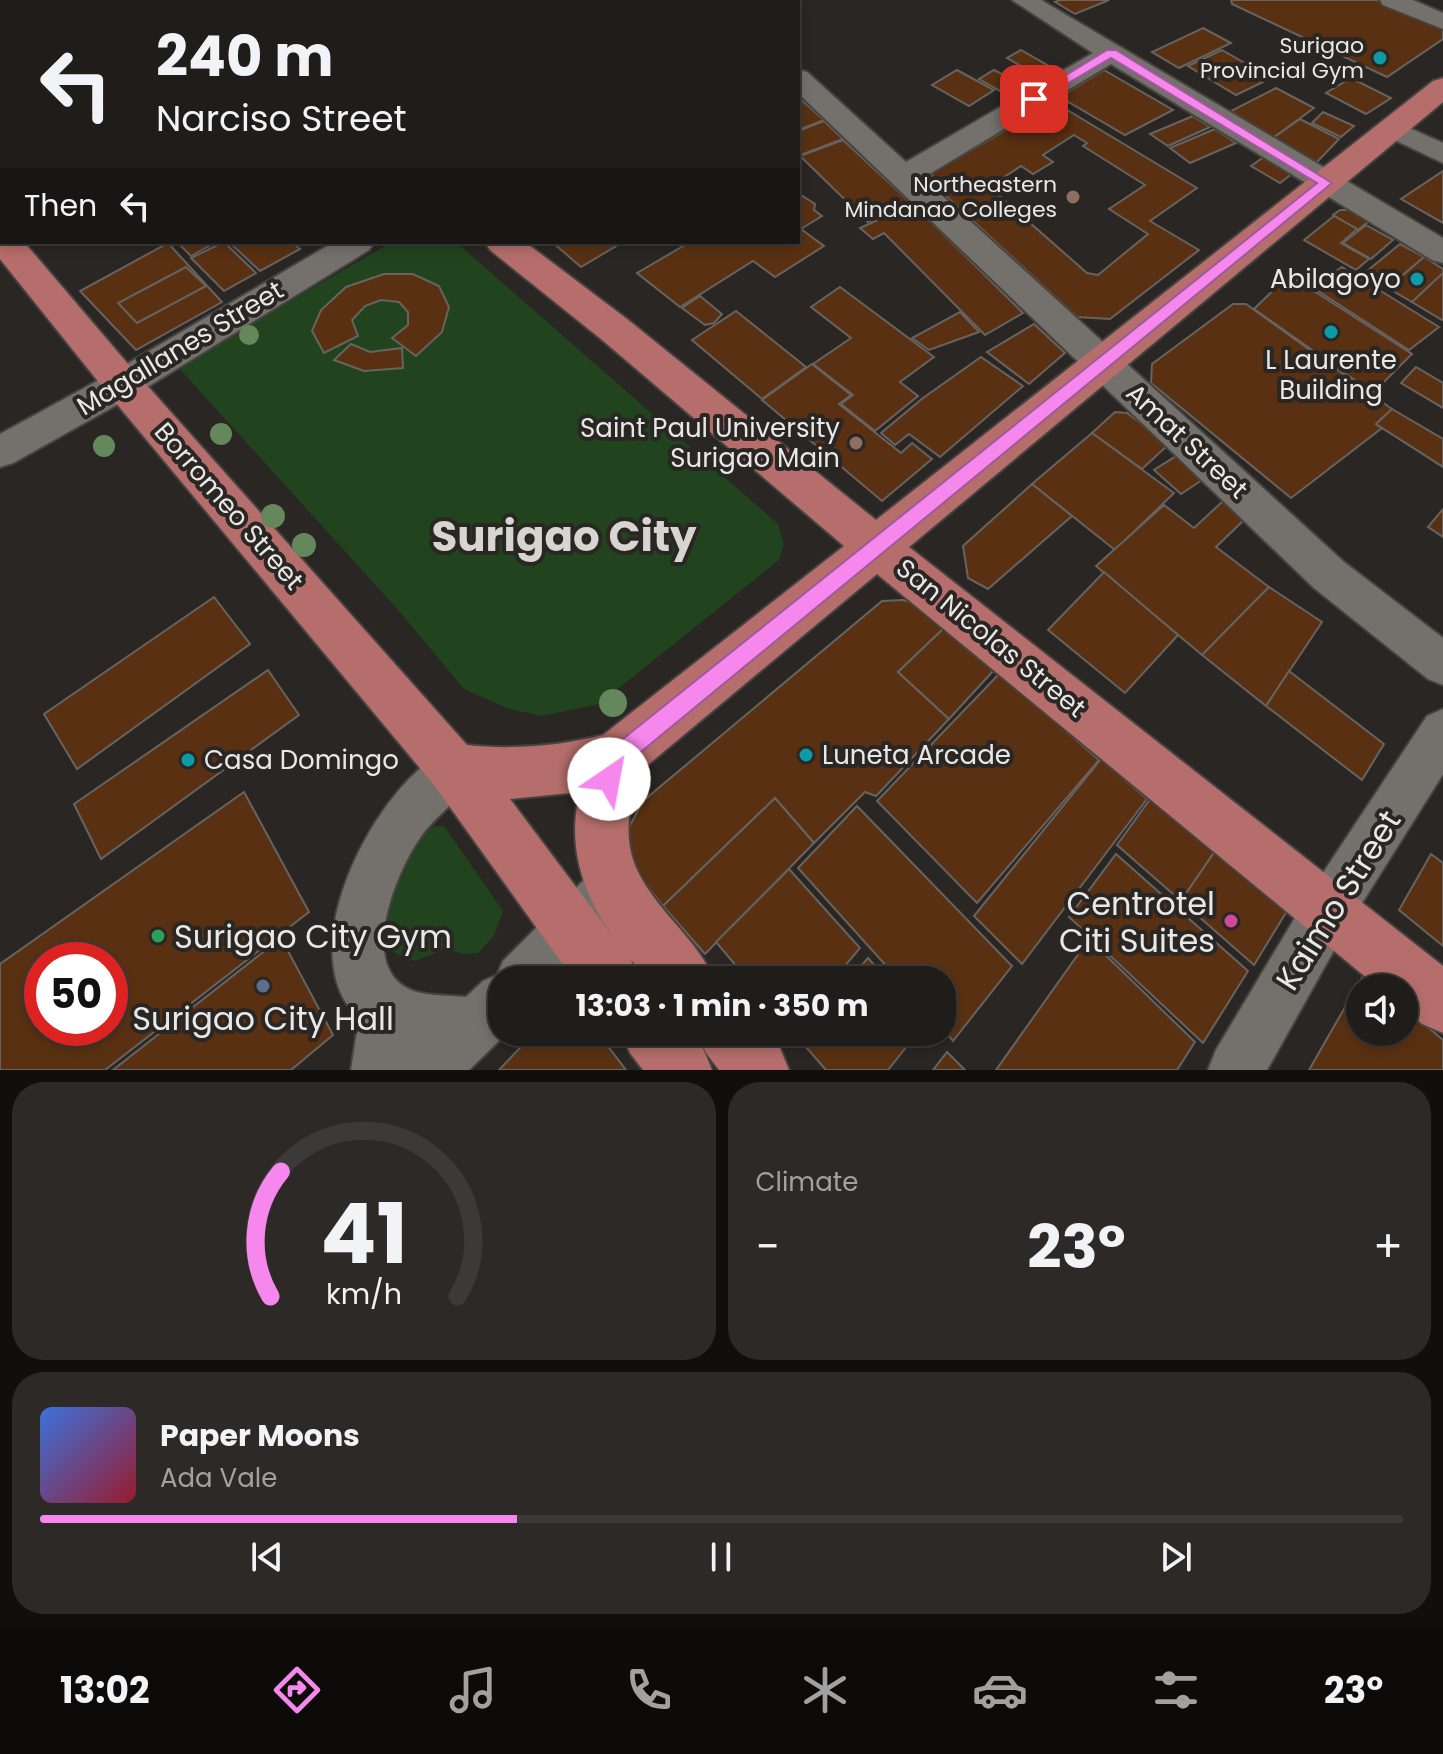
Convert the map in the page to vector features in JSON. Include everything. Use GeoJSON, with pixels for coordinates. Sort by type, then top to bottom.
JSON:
{"type":"FeatureCollection","features":[{"type":"Feature","properties":{"kind":"main road"},"geometry":{"type":"LineString","coordinates":[[454,769],[489,774],[537,773],[581,768],[616,758],[1443,87]]}},
{"type":"Feature","properties":{"kind":"main road","name":"San Nicolas Street"},"geometry":{"type":"LineString","coordinates":[[505,244],[614,329],[878,548],[1443,1003]]}},
{"type":"Feature","properties":{"kind":"main road","name":"Borromeo Street"},"geometry":{"type":"LineString","coordinates":[[4,246],[454,769],[599,966]]}},
{"type":"Feature","properties":{"kind":"main road"},"geometry":{"type":"LineString","coordinates":[[616,758],[600,830],[601,854],[612,888],[674,966]]}},
{"type":"Feature","properties":{"kind":"main road"},"geometry":{"type":"LineString","coordinates":[[662,1046],[681,1070]]}},
{"type":"Feature","properties":{"kind":"main road"},"geometry":{"type":"LineString","coordinates":[[738,1046],[758,1070]]}},
{"type":"Feature","properties":{"kind":"street"},"geometry":{"type":"LineString","coordinates":[[1024,0],[1443,252]]}},
{"type":"Feature","properties":{"kind":"street"},"geometry":{"type":"LineString","coordinates":[[1392,0],[1443,22]]}},
{"type":"Feature","properties":{"kind":"street"},"geometry":{"type":"LineString","coordinates":[[904,176],[1111,53]]}},
{"type":"Feature","properties":{"kind":"street","name":"Amat Street"},"geometry":{"type":"LineString","coordinates":[[800,80],[1329,575],[1443,664]]}},
{"type":"Feature","properties":{"kind":"street"},"geometry":{"type":"LineString","coordinates":[[1394,129],[1443,154]]}},
{"type":"Feature","properties":{"kind":"street","name":"Magallanes Street"},"geometry":{"type":"LineString","coordinates":[[0,452],[123,384],[355,244]]}},
{"type":"Feature","properties":{"kind":"street","name":"Kaimo Street"},"geometry":{"type":"LineString","coordinates":[[1236,1070],[1329,909],[1443,732]]}},
{"type":"Feature","properties":{"kind":"street"},"geometry":{"type":"LineString","coordinates":[[454,769],[402,822],[377,867],[356,938],[359,966],[369,992],[387,1008],[428,1020],[488,1013]]}},
{"type":"Feature","properties":{"kind":"street"},"geometry":{"type":"LineString","coordinates":[[536,966],[612,888]]}},
{"type":"Feature","properties":{"kind":"street"},"geometry":{"type":"LineString","coordinates":[[379,1070],[387,1008]]}},
{"type":"Feature","properties":{"kind":"street"},"geometry":{"type":"LineString","coordinates":[[429,1070],[488,1015]]}},
{"type":"Feature","properties":{"kind":"green space"},"geometry":{"type":"Polygon","coordinates":[[[389,244],[458,244],[778,524],[784,544],[779,560],[599,704],[542,716],[509,709],[464,689],[399,611],[177,366],[389,244]]]}},
{"type":"Feature","properties":{"kind":"green space"},"geometry":{"type":"Polygon","coordinates":[[[444,826],[503,911],[494,936],[478,953],[463,954],[445,949],[415,961],[393,952],[382,942],[379,927],[381,903],[396,889],[393,875],[417,827],[444,826]]]}},
{"type":"Feature","properties":{"kind":"building"},"geometry":{"type":"Polygon","coordinates":[[[1109,0],[1075,14],[1055,2],[1109,0]]]}},
{"type":"Feature","properties":{"kind":"building","name":"Surigao Provincial Gym"},"geometry":{"type":"Polygon","coordinates":[[[1231,0],[1382,0],[1443,28],[1443,39],[1387,77],[1232,4],[1231,0]]]}},
{"type":"Feature","properties":{"kind":"building"},"geometry":{"type":"Polygon","coordinates":[[[1203,28],[1231,43],[1179,68],[1152,52],[1203,28]]]}},
{"type":"Feature","properties":{"kind":"building"},"geometry":{"type":"Polygon","coordinates":[[[1021,50],[1049,66],[1035,74],[1007,58],[1021,50]]]}},
{"type":"Feature","properties":{"kind":"building"},"geometry":{"type":"Polygon","coordinates":[[[1222,50],[1271,78],[1236,95],[1188,66],[1222,50]]]}},
{"type":"Feature","properties":{"kind":"building"},"geometry":{"type":"Polygon","coordinates":[[[957,70],[994,90],[969,106],[932,85],[957,70]]]}},
{"type":"Feature","properties":{"kind":"building"},"geometry":{"type":"Polygon","coordinates":[[[994,70],[1018,82],[1002,92],[979,79],[994,70]]]}},
{"type":"Feature","properties":{"kind":"building"},"geometry":{"type":"Polygon","coordinates":[[[1104,70],[1173,110],[1125,135],[1060,97],[1104,70]]]}},
{"type":"Feature","properties":{"kind":"building"},"geometry":{"type":"Polygon","coordinates":[[[1351,78],[1391,98],[1366,114],[1326,93],[1351,78]]]}},
{"type":"Feature","properties":{"kind":"building"},"geometry":{"type":"Polygon","coordinates":[[[1276,88],[1314,108],[1273,138],[1231,111],[1276,88]]]}},
{"type":"Feature","properties":{"kind":"building"},"geometry":{"type":"Polygon","coordinates":[[[800,99],[824,120],[800,129],[800,99]]]}},
{"type":"Feature","properties":{"kind":"building"},"geometry":{"type":"Polygon","coordinates":[[[1054,102],[1197,188],[1150,221],[1199,250],[1110,319],[1077,317],[933,184],[932,173],[1054,102]],[[1074,135],[1043,155],[1053,162],[1033,174],[1021,166],[995,183],[996,193],[1087,273],[1098,275],[1148,234],[1109,209],[1145,185],[1083,146],[1087,143],[1074,135]]]}},
{"type":"Feature","properties":{"kind":"building"},"geometry":{"type":"Polygon","coordinates":[[[1323,112],[1354,126],[1341,137],[1312,123],[1323,112]]]}},
{"type":"Feature","properties":{"kind":"building"},"geometry":{"type":"Polygon","coordinates":[[[1193,116],[1210,127],[1168,146],[1150,134],[1193,116]]]}},
{"type":"Feature","properties":{"kind":"building"},"geometry":{"type":"Polygon","coordinates":[[[1300,119],[1339,139],[1316,163],[1273,138],[1300,119]]]}},
{"type":"Feature","properties":{"kind":"building"},"geometry":{"type":"Polygon","coordinates":[[[824,121],[843,139],[800,155],[800,130],[824,121]]]}},
{"type":"Feature","properties":{"kind":"building"},"geometry":{"type":"Polygon","coordinates":[[[1215,129],[1236,143],[1190,163],[1170,148],[1215,129]]]}},
{"type":"Feature","properties":{"kind":"building"},"geometry":{"type":"Polygon","coordinates":[[[843,140],[912,204],[868,222],[800,156],[843,140]]]}},
{"type":"Feature","properties":{"kind":"building"},"geometry":{"type":"Polygon","coordinates":[[[1264,157],[1293,173],[1280,183],[1251,166],[1264,157]]]}},
{"type":"Feature","properties":{"kind":"building"},"geometry":{"type":"Polygon","coordinates":[[[1443,171],[1443,223],[1401,199],[1443,171]]]}},
{"type":"Feature","properties":{"kind":"building"},"geometry":{"type":"Polygon","coordinates":[[[800,194],[815,204],[814,210],[822,216],[801,229],[824,246],[775,277],[753,261],[680,307],[637,273],[687,244],[800,244],[800,194]]]}},
{"type":"Feature","properties":{"kind":"building"},"geometry":{"type":"Polygon","coordinates":[[[913,204],[1023,313],[985,335],[884,233],[873,239],[860,228],[913,204]]]}},
{"type":"Feature","properties":{"kind":"building"},"geometry":{"type":"Polygon","coordinates":[[[1340,210],[1350,210],[1369,221],[1358,230],[1333,215],[1340,210]]]}},
{"type":"Feature","properties":{"kind":"building"},"geometry":{"type":"Polygon","coordinates":[[[1334,216],[1357,229],[1341,243],[1369,259],[1356,270],[1304,240],[1334,216]]]}},
{"type":"Feature","properties":{"kind":"building"},"geometry":{"type":"Polygon","coordinates":[[[1366,225],[1393,240],[1371,259],[1343,243],[1366,225]]]}},
{"type":"Feature","properties":{"kind":"building"},"geometry":{"type":"Polygon","coordinates":[[[169,244],[222,302],[136,350],[80,291],[169,244]]]}},
{"type":"Feature","properties":{"kind":"building"},"geometry":{"type":"Polygon","coordinates":[[[179,244],[212,244],[191,256],[179,244]]]}},
{"type":"Feature","properties":{"kind":"building"},"geometry":{"type":"Polygon","coordinates":[[[226,244],[256,273],[224,291],[191,258],[226,244]]]}},
{"type":"Feature","properties":{"kind":"building"},"geometry":{"type":"Polygon","coordinates":[[[231,244],[294,244],[300,249],[260,271],[231,244]]]}},
{"type":"Feature","properties":{"kind":"building"},"geometry":{"type":"Polygon","coordinates":[[[554,244],[620,244],[581,267],[554,244]]]}},
{"type":"Feature","properties":{"kind":"building"},"geometry":{"type":"Polygon","coordinates":[[[1400,244],[1424,257],[1391,285],[1367,271],[1400,244]]]}},
{"type":"Feature","properties":{"kind":"building","name":"Abilagoyo"},"geometry":{"type":"Polygon","coordinates":[[[1424,257],[1443,269],[1443,273],[1412,302],[1388,288],[1424,257]]]}},
{"type":"Feature","properties":{"kind":"building"},"geometry":{"type":"Polygon","coordinates":[[[186,267],[206,286],[137,323],[118,303],[186,267]]]}},
{"type":"Feature","properties":{"kind":"building"},"geometry":{"type":"Polygon","coordinates":[[[1342,267],[1439,327],[1409,350],[1312,287],[1342,267]]]}},
{"type":"Feature","properties":{"kind":"building"},"geometry":{"type":"Polygon","coordinates":[[[1443,273],[1443,319],[1442,320],[1412,302],[1443,273]]]}},
{"type":"Feature","properties":{"kind":"building"},"geometry":{"type":"Polygon","coordinates":[[[384,274],[413,274],[439,286],[449,307],[442,332],[416,356],[392,338],[408,325],[408,312],[399,302],[381,300],[365,306],[352,320],[358,336],[324,353],[312,331],[321,310],[346,287],[384,274]]]}},
{"type":"Feature","properties":{"kind":"building","name":"L Laurente Building"},"geometry":{"type":"Polygon","coordinates":[[[1289,275],[1412,354],[1373,393],[1254,309],[1289,275]]]}},
{"type":"Feature","properties":{"kind":"building"},"geometry":{"type":"Polygon","coordinates":[[[840,287],[934,357],[900,382],[918,396],[875,431],[841,404],[853,395],[813,364],[851,338],[811,307],[840,287]]]}},
{"type":"Feature","properties":{"kind":"building"},"geometry":{"type":"Polygon","coordinates":[[[700,296],[722,314],[714,323],[705,325],[682,308],[700,296]]]}},
{"type":"Feature","properties":{"kind":"building"},"geometry":{"type":"Polygon","coordinates":[[[1233,304],[1246,304],[1392,409],[1376,424],[1382,428],[1291,498],[1151,383],[1152,364],[1233,304]]]}},
{"type":"Feature","properties":{"kind":"building"},"geometry":{"type":"Polygon","coordinates":[[[736,311],[806,367],[762,399],[692,340],[736,311]]]}},
{"type":"Feature","properties":{"kind":"building"},"geometry":{"type":"Polygon","coordinates":[[[960,312],[979,332],[929,350],[912,338],[960,312]]]}},
{"type":"Feature","properties":{"kind":"building"},"geometry":{"type":"Polygon","coordinates":[[[1034,324],[1065,353],[1029,384],[987,352],[1034,324]]]}},
{"type":"Feature","properties":{"kind":"building"},"geometry":{"type":"Polygon","coordinates":[[[351,344],[370,352],[402,348],[403,368],[364,371],[334,360],[351,344]]]}},
{"type":"Feature","properties":{"kind":"building"},"geometry":{"type":"Polygon","coordinates":[[[981,357],[1023,386],[940,457],[909,434],[895,445],[881,433],[923,398],[981,357]]]}},
{"type":"Feature","properties":{"kind":"building"},"geometry":{"type":"Polygon","coordinates":[[[812,364],[851,395],[839,404],[901,453],[912,443],[932,459],[882,501],[762,400],[812,364]]]}},
{"type":"Feature","properties":{"kind":"building"},"geometry":{"type":"Polygon","coordinates":[[[1416,367],[1443,383],[1443,408],[1401,383],[1416,367]]]}},
{"type":"Feature","properties":{"kind":"building"},"geometry":{"type":"Polygon","coordinates":[[[1392,409],[1443,439],[1443,467],[1376,424],[1392,409]]]}},
{"type":"Feature","properties":{"kind":"building"},"geometry":{"type":"Polygon","coordinates":[[[1115,412],[1127,413],[1169,444],[1142,469],[1092,433],[1115,412]]]}},
{"type":"Feature","properties":{"kind":"building"},"geometry":{"type":"Polygon","coordinates":[[[1092,433],[1174,493],[1115,550],[1032,484],[1092,433]]]}},
{"type":"Feature","properties":{"kind":"building"},"geometry":{"type":"Polygon","coordinates":[[[1181,453],[1208,476],[1181,494],[1154,470],[1181,453]]]}},
{"type":"Feature","properties":{"kind":"building"},"geometry":{"type":"Polygon","coordinates":[[[1032,484],[1072,516],[988,589],[968,578],[963,546],[1032,484]]]}},
{"type":"Feature","properties":{"kind":"building"},"geometry":{"type":"Polygon","coordinates":[[[1223,501],[1246,518],[1216,547],[1269,587],[1202,655],[1096,566],[1164,505],[1194,528],[1223,501]]]}},
{"type":"Feature","properties":{"kind":"building"},"geometry":{"type":"Polygon","coordinates":[[[1443,509],[1443,537],[1428,527],[1443,509]]]}},
{"type":"Feature","properties":{"kind":"building"},"geometry":{"type":"Polygon","coordinates":[[[1104,572],[1178,635],[1125,693],[1048,630],[1104,572]]]}},
{"type":"Feature","properties":{"kind":"building"},"geometry":{"type":"Polygon","coordinates":[[[1269,587],[1322,622],[1266,706],[1202,655],[1269,587]]]}},
{"type":"Feature","properties":{"kind":"building"},"geometry":{"type":"Polygon","coordinates":[[[214,597],[250,644],[77,769],[44,714],[214,597]]]}},
{"type":"Feature","properties":{"kind":"building","name":"Luneta Arcade"},"geometry":{"type":"Polygon","coordinates":[[[903,600],[919,604],[944,628],[898,672],[949,719],[876,796],[865,792],[814,843],[775,798],[663,906],[629,863],[627,831],[643,801],[882,601],[903,600]]]}},
{"type":"Feature","properties":{"kind":"building"},"geometry":{"type":"Polygon","coordinates":[[[944,628],[994,670],[949,719],[898,672],[944,628]]]}},
{"type":"Feature","properties":{"kind":"building","name":"Casa Domingo"},"geometry":{"type":"Polygon","coordinates":[[[268,670],[299,715],[101,859],[74,804],[268,670]]]}},
{"type":"Feature","properties":{"kind":"building"},"geometry":{"type":"Polygon","coordinates":[[[1289,671],[1384,744],[1362,780],[1266,706],[1289,671]]]}},
{"type":"Feature","properties":{"kind":"building"},"geometry":{"type":"Polygon","coordinates":[[[1000,673],[1099,760],[977,903],[877,801],[1000,673]]]}},
{"type":"Feature","properties":{"kind":"building"},"geometry":{"type":"Polygon","coordinates":[[[1101,759],[1147,799],[1022,964],[974,916],[1101,759]]]}},
{"type":"Feature","properties":{"kind":"building","name":"Surigao City Gym"},"geometry":{"type":"Polygon","coordinates":[[[244,792],[309,912],[105,1070],[0,1070],[0,964],[24,947],[24,1046],[128,1046],[128,942],[31,942],[244,792]]]}},
{"type":"Feature","properties":{"kind":"building"},"geometry":{"type":"Polygon","coordinates":[[[775,798],[814,843],[705,954],[663,906],[775,798]]]}},
{"type":"Feature","properties":{"kind":"building"},"geometry":{"type":"Polygon","coordinates":[[[1151,798],[1215,851],[1181,901],[1117,845],[1151,798]]]}},
{"type":"Feature","properties":{"kind":"building"},"geometry":{"type":"Polygon","coordinates":[[[857,806],[1012,966],[956,1037],[956,966],[886,966],[798,868],[857,806]]]}},
{"type":"Feature","properties":{"kind":"building"},"geometry":{"type":"Polygon","coordinates":[[[1215,851],[1287,911],[1254,965],[1181,901],[1215,851]]]}},
{"type":"Feature","properties":{"kind":"building"},"geometry":{"type":"Polygon","coordinates":[[[1116,854],[1248,971],[1203,1043],[1069,917],[1116,854]]]}},
{"type":"Feature","properties":{"kind":"building"},"geometry":{"type":"Polygon","coordinates":[[[1431,854],[1443,863],[1443,946],[1399,910],[1431,854]]]}},
{"type":"Feature","properties":{"kind":"building"},"geometry":{"type":"Polygon","coordinates":[[[789,869],[860,948],[845,966],[736,966],[716,942],[789,869]]]}},
{"type":"Feature","properties":{"kind":"building","name":"Surigao City Hall"},"geometry":{"type":"Polygon","coordinates":[[[281,938],[333,1035],[291,1070],[113,1070],[281,938]]]}},
{"type":"Feature","properties":{"kind":"building"},"geometry":{"type":"Polygon","coordinates":[[[1089,939],[1195,1042],[1177,1070],[996,1070],[1089,939]]]}},
{"type":"Feature","properties":{"kind":"building"},"geometry":{"type":"Polygon","coordinates":[[[868,958],[875,966],[861,966],[868,958]]]}},
{"type":"Feature","properties":{"kind":"building"},"geometry":{"type":"Polygon","coordinates":[[[1346,1005],[1346,1046],[1418,1046],[1418,1019],[1443,1040],[1443,1070],[1309,1070],[1346,1005]]]}},
{"type":"Feature","properties":{"kind":"building"},"geometry":{"type":"Polygon","coordinates":[[[522,1046],[608,1046],[626,1070],[499,1070],[522,1046]]]}},
{"type":"Feature","properties":{"kind":"building"},"geometry":{"type":"Polygon","coordinates":[[[805,1046],[907,1046],[888,1070],[826,1070],[805,1046]]]}},
{"type":"Feature","properties":{"kind":"building"},"geometry":{"type":"Polygon","coordinates":[[[947,1052],[965,1070],[933,1070],[947,1052]]]}},
{"type":"Feature","properties":{"kind":"place","name":"Surigao Provincial Gym"},"geometry":{"type":"Point","coordinates":[1380,58]}},
{"type":"Feature","properties":{"kind":"place","name":"Northeastern Mindanao Colleges"},"geometry":{"type":"Point","coordinates":[1073,197]}},
{"type":"Feature","properties":{"kind":"place","name":"Abilagoyo"},"geometry":{"type":"Point","coordinates":[1417,279]}},
{"type":"Feature","properties":{"kind":"place","name":"L Laurente Building"},"geometry":{"type":"Point","coordinates":[1331,332]}},
{"type":"Feature","properties":{"kind":"place","name":"Saint Paul University Surigao Main"},"geometry":{"type":"Point","coordinates":[856,443]}},
{"type":"Feature","properties":{"kind":"place","name":"Luneta Arcade"},"geometry":{"type":"Point","coordinates":[806,755]}},
{"type":"Feature","properties":{"kind":"place","name":"Casa Domingo"},"geometry":{"type":"Point","coordinates":[188,760]}},
{"type":"Feature","properties":{"kind":"place","name":"Centrotel Citi Suites"},"geometry":{"type":"Point","coordinates":[1231,921]}},
{"type":"Feature","properties":{"kind":"place","name":"Surigao City Gym"},"geometry":{"type":"Point","coordinates":[158,936]}},
{"type":"Feature","properties":{"kind":"place","name":"Surigao City Hall"},"geometry":{"type":"Point","coordinates":[263,986]}},
{"type":"Feature","properties":{"kind":"district","name":"Surigao City"},"geometry":{"type":"Point","coordinates":[564,536]}},
{"type":"Feature","properties":{"kind":"route"},"geometry":{"type":"LineString","coordinates":[[609,779],[616,758],[878,548],[1102,361],[1326,183],[1111,53],[1034,99]]}}]}
